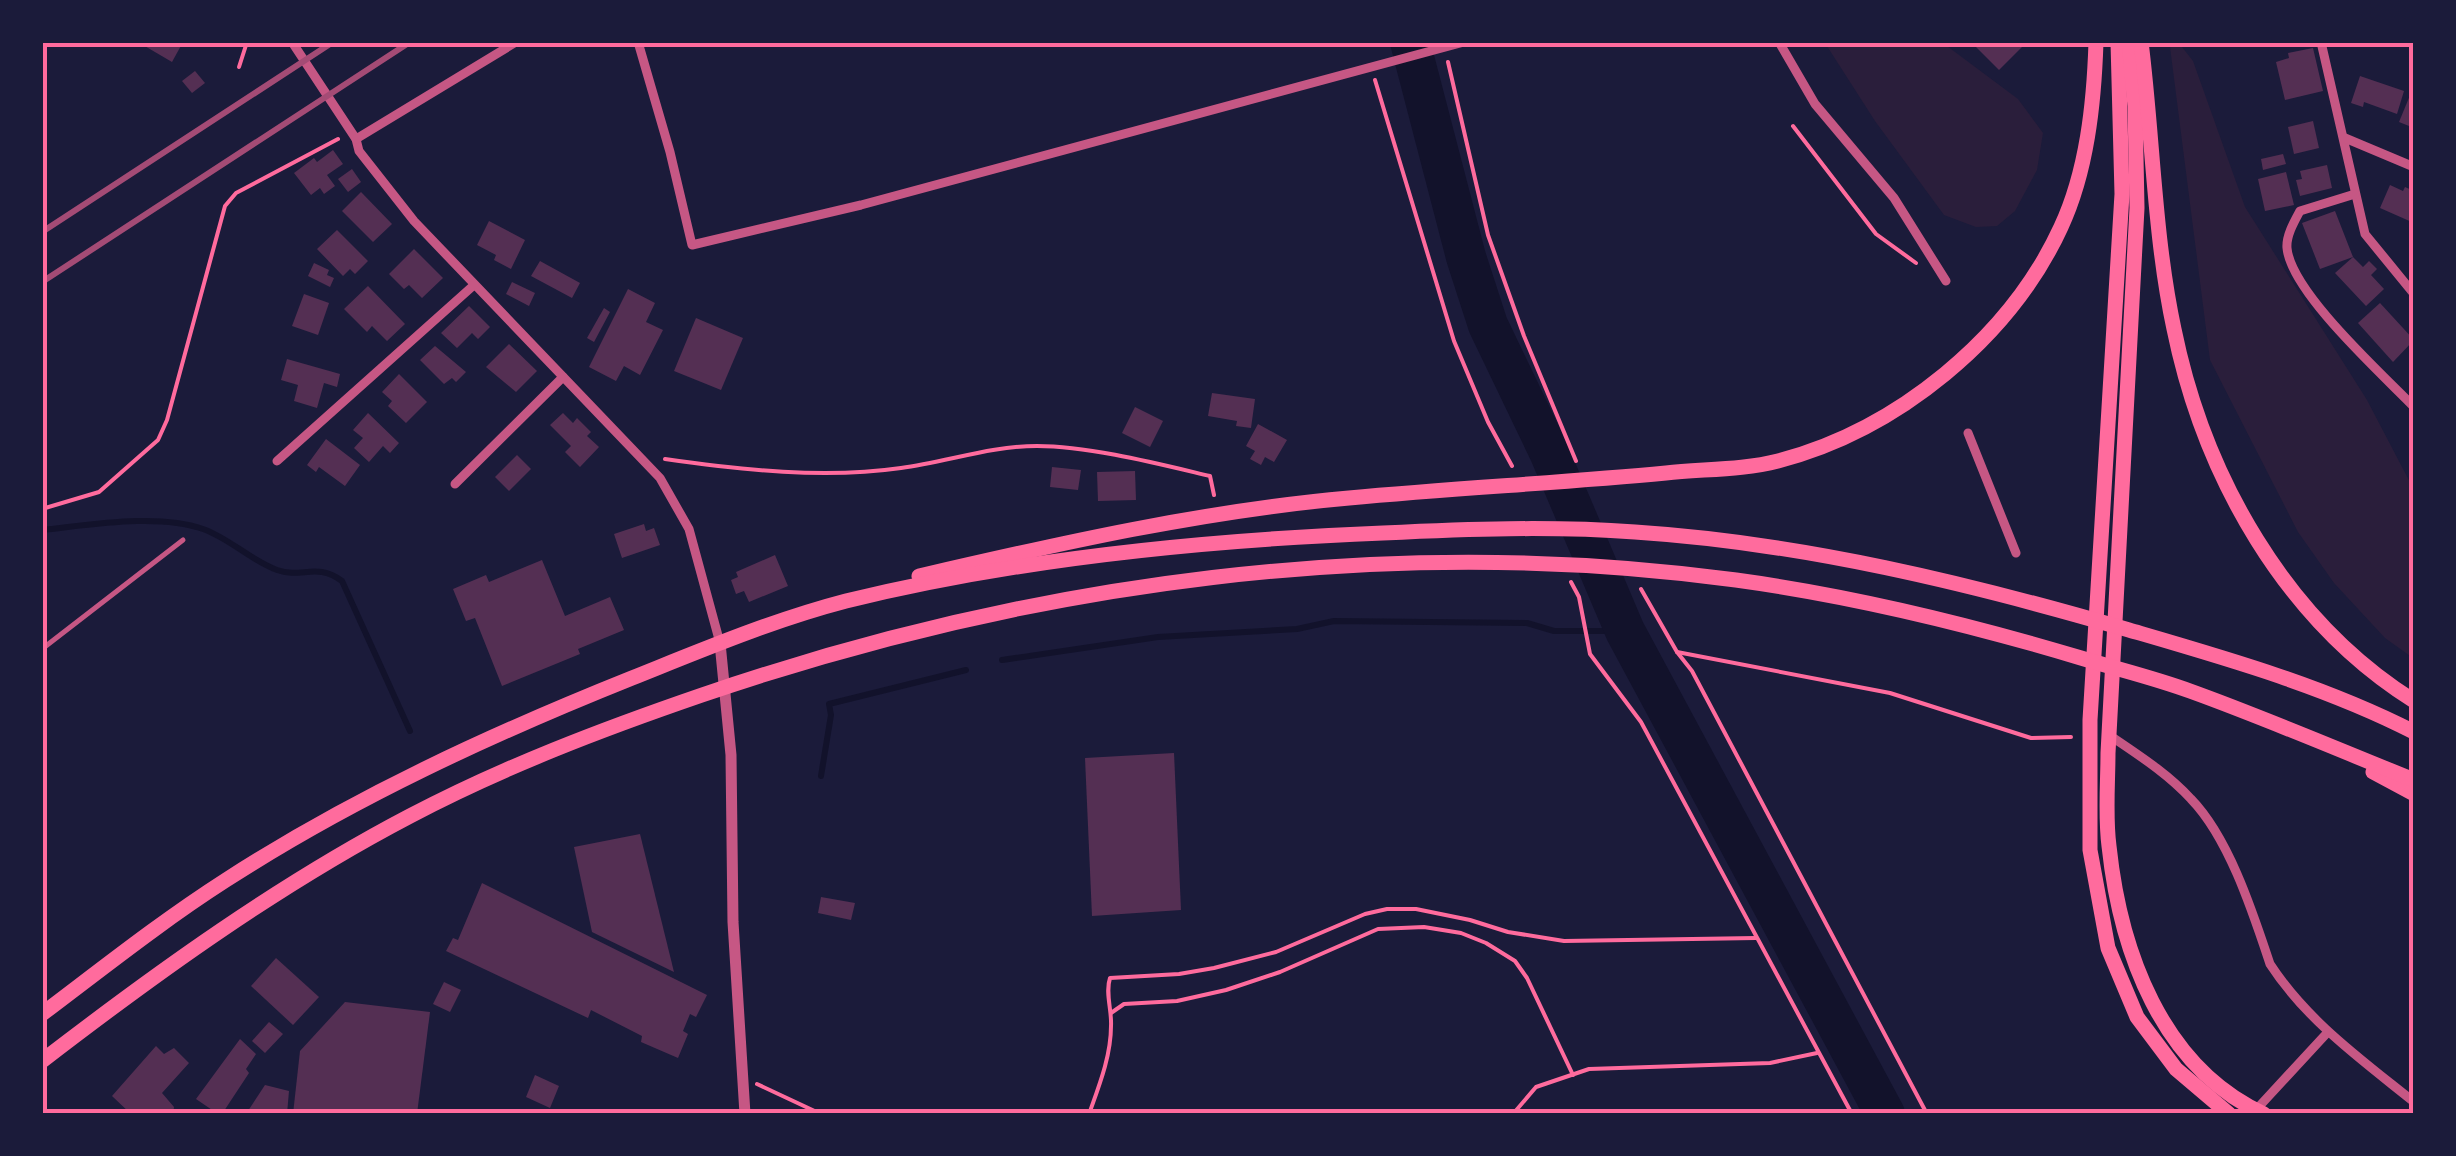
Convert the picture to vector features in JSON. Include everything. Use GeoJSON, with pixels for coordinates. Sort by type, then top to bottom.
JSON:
{"type":"FeatureCollection","features":[{"type":"Feature","properties":{"kind":"highway"},"geometry":{"type":"LineString","coordinates":[[42,1014],[227,879],[343,812],[498,733],[720,643],[916,577],[1161,522],[1346,498],[1600,480],[1777,462],[1840,439],[1899,407],[1992,332],[2047,255],[2063,224],[2084,156],[2096,42]]}},
{"type":"Feature","properties":{"kind":"highway"},"geometry":{"type":"LineString","coordinates":[[2118,42],[2122,194],[2088,772],[2090,850],[2108,948],[2137,1017],[2176,1068],[2228,1114]]}},
{"type":"Feature","properties":{"kind":"highway"},"geometry":{"type":"LineString","coordinates":[[2129,42],[2137,208],[2108,753],[2108,843],[2120,914],[2144,987],[2166,1027],[2211,1078],[2264,1114]]}},
{"type":"Feature","properties":{"kind":"highway"},"geometry":{"type":"LineString","coordinates":[[2141,42],[2173,326],[2202,426],[2220,470],[2256,540],[2281,577],[2346,652],[2414,702]]}},
{"type":"Feature","properties":{"kind":"highway"},"geometry":{"type":"LineString","coordinates":[[843,602],[972,576],[1184,544],[1518,527],[1637,532],[1821,555],[2042,604],[2314,688],[2414,732]]}},
{"type":"Feature","properties":{"kind":"highway"},"geometry":{"type":"LineString","coordinates":[[42,1061],[152,976],[255,907],[410,816],[528,760],[791,665],[915,632],[1096,593],[1248,573],[1367,564],[1540,563],[1638,568],[1840,597],[1954,622],[2185,690],[2414,780]]}},
{"type":"Feature","properties":{"kind":"highway"},"geometry":{"type":"LineString","coordinates":[[2314,739],[2414,794]]}},
{"type":"Feature","properties":{"kind":"street"},"geometry":{"type":"LineString","coordinates":[[292,42],[359,150],[414,221],[645,459],[672,495],[689,529],[720,643],[726,687],[745,1114]]}},
{"type":"Feature","properties":{"kind":"street"},"geometry":{"type":"LineString","coordinates":[[353,136],[516,42]]}},
{"type":"Feature","properties":{"kind":"street"},"geometry":{"type":"LineString","coordinates":[[638,42],[692,245],[861,205],[1464,42]]}},
{"type":"Feature","properties":{"kind":"street"},"geometry":{"type":"LineString","coordinates":[[1780,42],[1815,104],[1894,198],[1944,277]]}},
{"type":"Feature","properties":{"kind":"street"},"geometry":{"type":"LineString","coordinates":[[2320,42],[2365,234],[2414,294]]}},
{"type":"Feature","properties":{"kind":"street"},"geometry":{"type":"LineString","coordinates":[[2345,138],[2414,167]]}},
{"type":"Feature","properties":{"kind":"street"},"geometry":{"type":"LineString","coordinates":[[2355,194],[2300,211],[2286,245],[2293,272],[2311,298],[2414,407]]}},
{"type":"Feature","properties":{"kind":"street"},"geometry":{"type":"LineString","coordinates":[[277,460],[474,285]]}},
{"type":"Feature","properties":{"kind":"street"},"geometry":{"type":"LineString","coordinates":[[455,484],[563,377]]}},
{"type":"Feature","properties":{"kind":"street"},"geometry":{"type":"LineString","coordinates":[[1968,433],[2016,552]]}},
{"type":"Feature","properties":{"kind":"street"},"geometry":{"type":"LineString","coordinates":[[2112,737],[2157,768],[2194,801],[2215,830],[2270,964],[2281,981],[2327,1032],[2414,1102]]}},
{"type":"Feature","properties":{"kind":"street"},"geometry":{"type":"LineString","coordinates":[[2252,1114],[2327,1032]]}},
{"type":"Feature","properties":{"kind":"lane"},"geometry":{"type":"LineString","coordinates":[[42,648],[183,540]]}},
{"type":"Feature","properties":{"kind":"path"},"geometry":{"type":"LineString","coordinates":[[240,67],[248,42]]}},
{"type":"Feature","properties":{"kind":"path"},"geometry":{"type":"LineString","coordinates":[[1377,67],[1454,341],[1488,422],[1517,475]]}},
{"type":"Feature","properties":{"kind":"path"},"geometry":{"type":"LineString","coordinates":[[1793,126],[1876,234],[1925,270],[1944,277]]}},
{"type":"Feature","properties":{"kind":"path"},"geometry":{"type":"LineString","coordinates":[[42,509],[99,492],[158,440],[167,420],[225,206],[236,193],[353,136]]}},
{"type":"Feature","properties":{"kind":"path"},"geometry":{"type":"LineString","coordinates":[[645,459],[787,472],[850,470],[900,468],[980,451],[1039,446],[1161,464],[1210,476],[1218,514]]}},
{"type":"Feature","properties":{"kind":"path"},"geometry":{"type":"LineString","coordinates":[[1570,580],[1578,597],[1590,654],[1640,722],[1852,1114]]}},
{"type":"Feature","properties":{"kind":"path"},"geometry":{"type":"LineString","coordinates":[[1677,652],[1890,693],[2031,738],[2079,738]]}},
{"type":"Feature","properties":{"kind":"path"},"geometry":{"type":"LineString","coordinates":[[1090,1114],[1112,1027],[1107,984],[1110,978],[1214,968],[1276,952],[1365,914],[1387,910],[1416,909],[1508,932],[1564,941],[1758,938]]}},
{"type":"Feature","properties":{"kind":"path"},"geometry":{"type":"LineString","coordinates":[[1110,1014],[1124,1004],[1177,1002],[1226,990],[1280,972],[1378,929],[1424,927],[1486,943],[1515,960],[1572,1074]]}},
{"type":"Feature","properties":{"kind":"path"},"geometry":{"type":"LineString","coordinates":[[1514,1114],[1536,1087],[1589,1069],[1770,1062],[1820,1053]]}},
{"type":"Feature","properties":{"kind":"path"},"geometry":{"type":"LineString","coordinates":[[744,1078],[822,1114]]}},
{"type":"Feature","properties":{"kind":"shaded area"},"geometry":{"type":"Polygon","coordinates":[[[1825,43],[1943,43],[2018,99],[2043,133],[2037,170],[2015,211],[1997,226],[1976,227],[1944,215],[1875,121],[1825,43]]]}},
{"type":"Feature","properties":{"kind":"shaded area"},"geometry":{"type":"Polygon","coordinates":[[[2170,47],[2182,47],[2193,61],[2245,207],[2367,400],[2413,488],[2413,658],[2385,638],[2334,583],[2298,532],[2210,360],[2170,47]]]}},
{"type":"Feature","properties":{"kind":"building"},"geometry":{"type":"Polygon","coordinates":[[[183,42],[172,62],[143,45],[183,42]]]}},
{"type":"Feature","properties":{"kind":"building"},"geometry":{"type":"Polygon","coordinates":[[[1971,42],[2027,42],[1999,70],[1971,42]]]}},
{"type":"Feature","properties":{"kind":"building"},"geometry":{"type":"Polygon","coordinates":[[[2313,48],[2323,91],[2285,100],[2276,62],[2289,58],[2288,53],[2313,48]]]}},
{"type":"Feature","properties":{"kind":"building"},"geometry":{"type":"Polygon","coordinates":[[[195,71],[205,83],[192,93],[182,81],[195,71]]]}},
{"type":"Feature","properties":{"kind":"building"},"geometry":{"type":"Polygon","coordinates":[[[2360,76],[2404,91],[2397,114],[2364,102],[2363,107],[2351,103],[2360,76]]]}},
{"type":"Feature","properties":{"kind":"building"},"geometry":{"type":"Polygon","coordinates":[[[2414,88],[2414,128],[2399,122],[2414,88]]]}},
{"type":"Feature","properties":{"kind":"building"},"geometry":{"type":"Polygon","coordinates":[[[2313,121],[2319,148],[2294,154],[2288,127],[2313,121]]]}},
{"type":"Feature","properties":{"kind":"building"},"geometry":{"type":"Polygon","coordinates":[[[333,150],[343,164],[327,175],[335,186],[324,194],[320,188],[311,195],[294,173],[333,150]]]}},
{"type":"Feature","properties":{"kind":"building"},"geometry":{"type":"Polygon","coordinates":[[[2283,154],[2286,164],[2263,170],[2261,159],[2283,154]]]}},
{"type":"Feature","properties":{"kind":"building"},"geometry":{"type":"Polygon","coordinates":[[[2327,165],[2332,188],[2300,196],[2296,180],[2302,179],[2300,171],[2327,165]]]}},
{"type":"Feature","properties":{"kind":"building"},"geometry":{"type":"Polygon","coordinates":[[[352,169],[361,182],[348,192],[338,179],[352,169]]]}},
{"type":"Feature","properties":{"kind":"building"},"geometry":{"type":"Polygon","coordinates":[[[2286,172],[2294,205],[2265,211],[2258,179],[2286,172]]]}},
{"type":"Feature","properties":{"kind":"building"},"geometry":{"type":"Polygon","coordinates":[[[2390,185],[2414,191],[2414,223],[2380,208],[2390,185]]]}},
{"type":"Feature","properties":{"kind":"building"},"geometry":{"type":"Polygon","coordinates":[[[361,192],[392,224],[373,242],[342,211],[361,192]]]}},
{"type":"Feature","properties":{"kind":"building"},"geometry":{"type":"Polygon","coordinates":[[[2335,211],[2353,257],[2320,269],[2302,223],[2335,211]]]}},
{"type":"Feature","properties":{"kind":"building"},"geometry":{"type":"Polygon","coordinates":[[[489,221],[525,240],[511,269],[477,245],[489,221]]]}},
{"type":"Feature","properties":{"kind":"building"},"geometry":{"type":"Polygon","coordinates":[[[337,230],[368,261],[355,274],[350,269],[343,276],[317,249],[337,230]]]}},
{"type":"Feature","properties":{"kind":"building"},"geometry":{"type":"Polygon","coordinates":[[[414,249],[443,278],[422,298],[409,285],[404,289],[389,274],[414,249]]]}},
{"type":"Feature","properties":{"kind":"building"},"geometry":{"type":"Polygon","coordinates":[[[2353,257],[2363,267],[2369,261],[2377,269],[2371,275],[2384,289],[2366,306],[2335,273],[2353,257]]]}},
{"type":"Feature","properties":{"kind":"building"},"geometry":{"type":"Polygon","coordinates":[[[540,261],[580,283],[572,298],[531,276],[540,261]]]}},
{"type":"Feature","properties":{"kind":"building"},"geometry":{"type":"Polygon","coordinates":[[[314,263],[329,270],[327,275],[334,278],[330,287],[308,276],[314,263]]]}},
{"type":"Feature","properties":{"kind":"building"},"geometry":{"type":"Polygon","coordinates":[[[512,282],[535,293],[529,306],[506,294],[512,282]]]}},
{"type":"Feature","properties":{"kind":"building"},"geometry":{"type":"Polygon","coordinates":[[[368,286],[405,324],[387,341],[372,326],[367,332],[344,309],[368,286]]]}},
{"type":"Feature","properties":{"kind":"building"},"geometry":{"type":"Polygon","coordinates":[[[628,289],[655,303],[646,322],[663,330],[640,375],[624,366],[616,381],[589,367],[628,289]]]}},
{"type":"Feature","properties":{"kind":"building"},"geometry":{"type":"Polygon","coordinates":[[[304,294],[329,303],[318,335],[292,326],[304,294]]]}},
{"type":"Feature","properties":{"kind":"building"},"geometry":{"type":"Polygon","coordinates":[[[2380,303],[2414,340],[2393,362],[2358,323],[2380,303]]]}},
{"type":"Feature","properties":{"kind":"building"},"geometry":{"type":"Polygon","coordinates":[[[469,306],[490,327],[478,339],[472,333],[457,348],[441,333],[469,306]]]}},
{"type":"Feature","properties":{"kind":"building"},"geometry":{"type":"Polygon","coordinates":[[[604,308],[610,312],[594,342],[587,338],[604,308]]]}},
{"type":"Feature","properties":{"kind":"building"},"geometry":{"type":"Polygon","coordinates":[[[696,318],[743,338],[721,390],[674,371],[696,318]]]}},
{"type":"Feature","properties":{"kind":"building"},"geometry":{"type":"Polygon","coordinates":[[[509,344],[537,371],[516,392],[486,367],[509,344]]]}},
{"type":"Feature","properties":{"kind":"building"},"geometry":{"type":"Polygon","coordinates":[[[435,346],[466,372],[456,382],[452,378],[444,384],[420,360],[435,346]]]}},
{"type":"Feature","properties":{"kind":"building"},"geometry":{"type":"Polygon","coordinates":[[[287,359],[340,374],[337,387],[324,383],[317,408],[294,401],[298,385],[281,380],[287,359]]]}},
{"type":"Feature","properties":{"kind":"building"},"geometry":{"type":"Polygon","coordinates":[[[399,374],[427,402],[406,423],[388,406],[392,401],[382,392],[399,374]]]}},
{"type":"Feature","properties":{"kind":"building"},"geometry":{"type":"Polygon","coordinates":[[[1212,393],[1255,399],[1251,428],[1208,416],[1212,393]]]}},
{"type":"Feature","properties":{"kind":"building"},"geometry":{"type":"Polygon","coordinates":[[[1135,407],[1163,421],[1150,447],[1122,433],[1135,407]]]}},
{"type":"Feature","properties":{"kind":"building"},"geometry":{"type":"Polygon","coordinates":[[[368,413],[399,443],[390,453],[383,446],[369,462],[354,448],[363,438],[353,430],[368,413]]]}},
{"type":"Feature","properties":{"kind":"building"},"geometry":{"type":"Polygon","coordinates":[[[563,413],[573,423],[577,418],[599,447],[580,467],[565,452],[571,446],[550,425],[563,413]]]}},
{"type":"Feature","properties":{"kind":"building"},"geometry":{"type":"Polygon","coordinates":[[[1258,424],[1287,440],[1274,462],[1265,457],[1261,465],[1250,459],[1255,451],[1246,446],[1258,424]]]}},
{"type":"Feature","properties":{"kind":"building"},"geometry":{"type":"Polygon","coordinates":[[[326,439],[360,465],[345,486],[319,467],[316,472],[307,465],[326,439]]]}},
{"type":"Feature","properties":{"kind":"building"},"geometry":{"type":"Polygon","coordinates":[[[517,455],[531,469],[509,491],[495,477],[517,455]]]}},
{"type":"Feature","properties":{"kind":"building"},"geometry":{"type":"Polygon","coordinates":[[[1052,467],[1081,470],[1078,490],[1050,487],[1052,467]]]}},
{"type":"Feature","properties":{"kind":"building"},"geometry":{"type":"Polygon","coordinates":[[[1135,471],[1136,500],[1098,501],[1097,472],[1135,471]]]}},
{"type":"Feature","properties":{"kind":"building"},"geometry":{"type":"Polygon","coordinates":[[[644,524],[646,531],[654,528],[660,545],[622,558],[614,534],[644,524]]]}},
{"type":"Feature","properties":{"kind":"building"},"geometry":{"type":"Polygon","coordinates":[[[775,555],[788,586],[749,602],[744,591],[736,594],[731,580],[738,577],[736,572],[775,555]]]}},
{"type":"Feature","properties":{"kind":"building"},"geometry":{"type":"Polygon","coordinates":[[[542,560],[565,616],[610,597],[624,630],[578,649],[580,654],[502,686],[475,618],[466,621],[453,589],[486,575],[489,582],[542,560]]]}},
{"type":"Feature","properties":{"kind":"building"},"geometry":{"type":"Polygon","coordinates":[[[1174,753],[1181,910],[1092,916],[1085,758],[1174,753]]]}},
{"type":"Feature","properties":{"kind":"building"},"geometry":{"type":"Polygon","coordinates":[[[640,834],[674,972],[592,932],[574,847],[640,834]]]}},
{"type":"Feature","properties":{"kind":"building"},"geometry":{"type":"Polygon","coordinates":[[[482,883],[707,995],[696,1017],[690,1014],[683,1031],[688,1034],[678,1058],[641,1042],[642,1036],[591,1010],[588,1018],[446,951],[453,938],[458,940],[482,883]]]}},
{"type":"Feature","properties":{"kind":"building"},"geometry":{"type":"Polygon","coordinates":[[[821,897],[855,903],[851,920],[818,913],[821,897]]]}},
{"type":"Feature","properties":{"kind":"building"},"geometry":{"type":"Polygon","coordinates":[[[276,958],[319,997],[293,1025],[251,986],[276,958]]]}},
{"type":"Feature","properties":{"kind":"building"},"geometry":{"type":"Polygon","coordinates":[[[444,982],[461,990],[450,1012],[433,1004],[444,982]]]}},
{"type":"Feature","properties":{"kind":"building"},"geometry":{"type":"Polygon","coordinates":[[[345,1002],[430,1012],[417,1114],[293,1114],[300,1051],[345,1002]]]}},
{"type":"Feature","properties":{"kind":"building"},"geometry":{"type":"Polygon","coordinates":[[[269,1022],[283,1034],[265,1053],[252,1041],[269,1022]]]}},
{"type":"Feature","properties":{"kind":"building"},"geometry":{"type":"Polygon","coordinates":[[[240,1039],[256,1054],[246,1069],[249,1073],[222,1114],[218,1114],[196,1099],[240,1039]]]}},
{"type":"Feature","properties":{"kind":"building"},"geometry":{"type":"Polygon","coordinates":[[[156,1046],[164,1054],[174,1048],[189,1063],[162,1093],[174,1107],[173,1114],[131,1114],[112,1096],[156,1046]]]}},
{"type":"Feature","properties":{"kind":"building"},"geometry":{"type":"Polygon","coordinates":[[[535,1075],[559,1086],[550,1108],[526,1097],[535,1075]]]}},
{"type":"Feature","properties":{"kind":"building"},"geometry":{"type":"Polygon","coordinates":[[[265,1085],[289,1091],[287,1114],[246,1114],[265,1085]]]}},
{"type":"Feature","properties":{"kind":"waterway"},"geometry":{"type":"LineString","coordinates":[[1410,42],[1466,257],[1488,325],[1549,452],[1625,631],[1885,1114]]}},
{"type":"Feature","properties":{"kind":"waterway"},"geometry":{"type":"LineString","coordinates":[[42,530],[123,522],[185,524],[213,533],[277,570],[333,575],[342,581],[410,731]]}},
{"type":"Feature","properties":{"kind":"waterway"},"geometry":{"type":"LineString","coordinates":[[1002,660],[1158,637],[1297,629],[1334,621],[1527,623],[1554,631],[1625,631]]}},
{"type":"Feature","properties":{"kind":"waterway"},"geometry":{"type":"LineString","coordinates":[[821,776],[831,715],[829,704],[966,670]]}},
{"type":"Feature","properties":{"kind":"railway"},"geometry":{"type":"LineString","coordinates":[[42,232],[333,42]]}},
{"type":"Feature","properties":{"kind":"railway"},"geometry":{"type":"LineString","coordinates":[[42,282],[410,42]]}}]}
